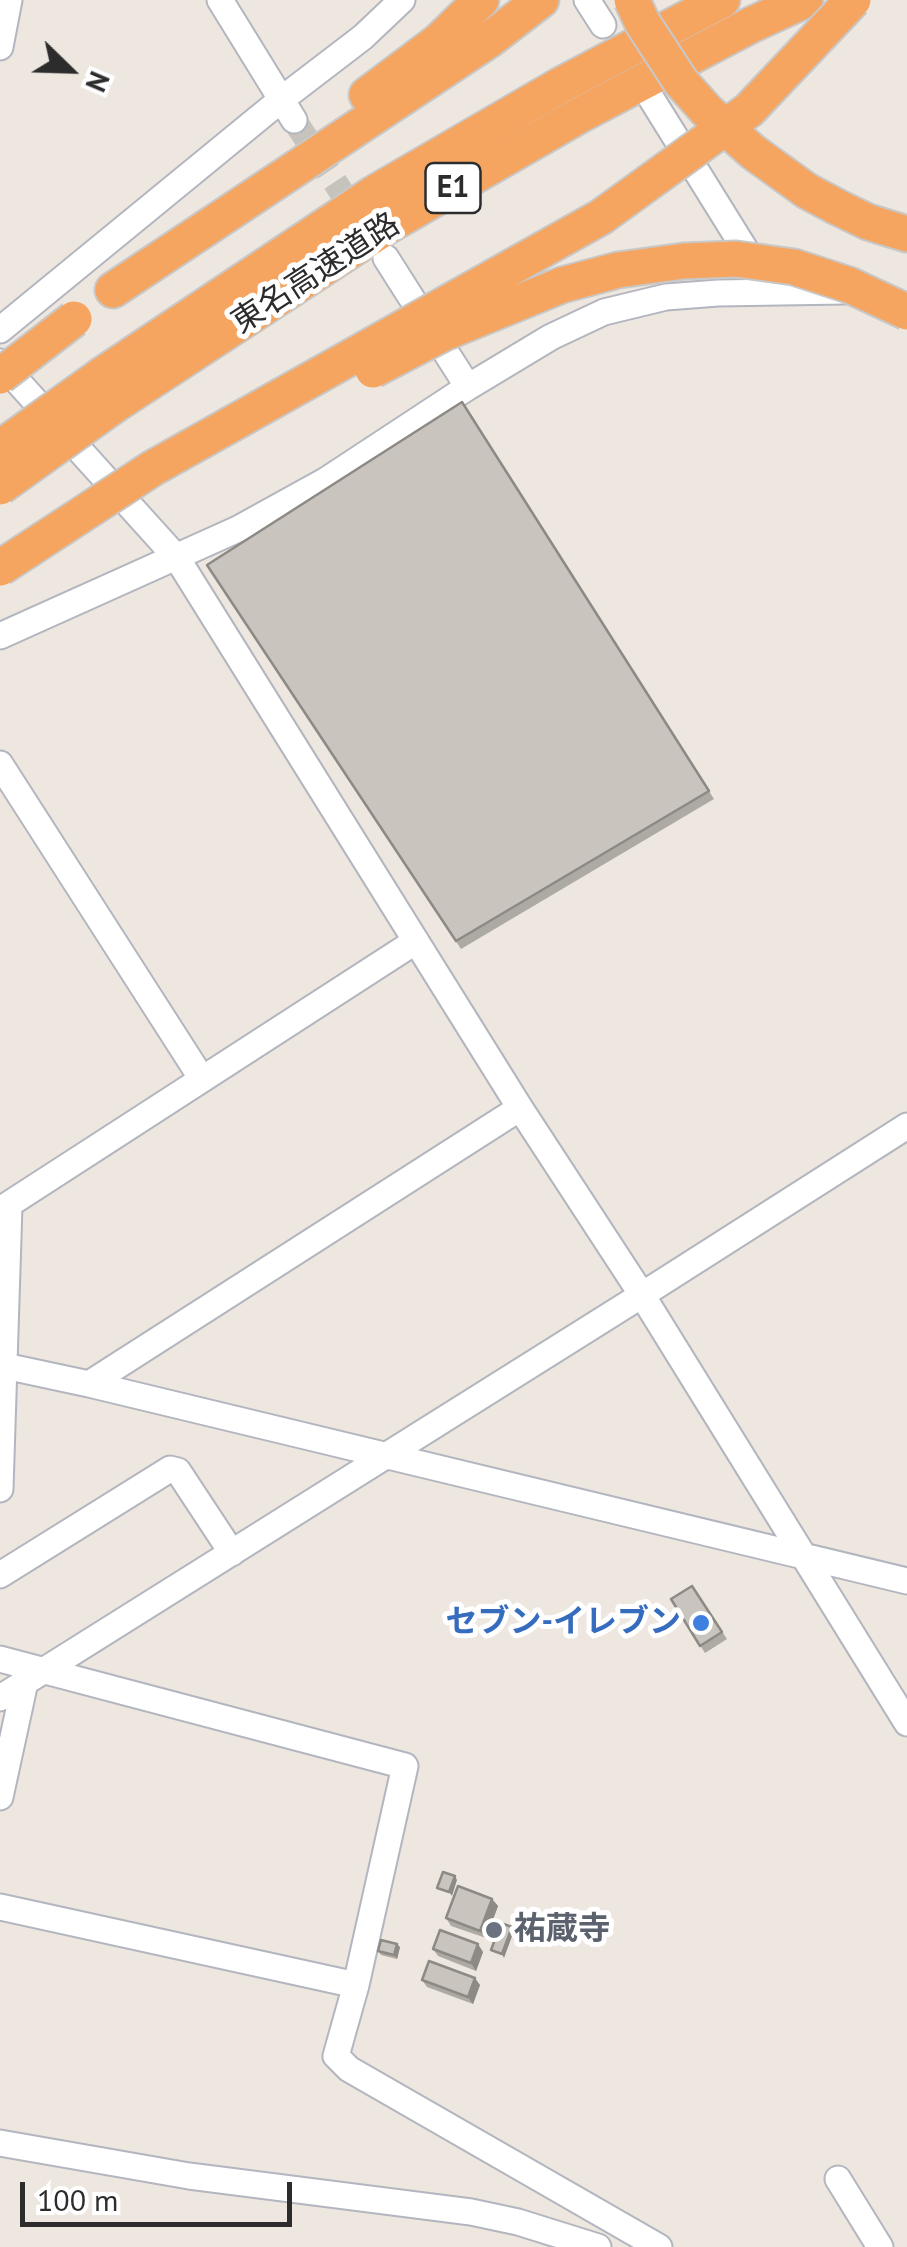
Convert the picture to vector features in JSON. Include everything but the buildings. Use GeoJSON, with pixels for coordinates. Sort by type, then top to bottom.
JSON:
{"type":"FeatureCollection","features":[{"type":"Feature","properties":{"kind":"highway"},"geometry":{"type":"LineString","coordinates":[[0,376],[438,41],[481,0]]}},
{"type":"Feature","properties":{"kind":"highway"},"geometry":{"type":"LineString","coordinates":[[113,290],[489,40],[542,0]]}},
{"type":"Feature","properties":{"kind":"highway"},"geometry":{"type":"LineString","coordinates":[[632,0],[681,82],[707,112],[753,152],[807,192],[868,222],[907,234]]}},
{"type":"Feature","properties":{"kind":"highway","name":"東名高速道路"},"geometry":{"type":"LineString","coordinates":[[0,487],[109,389],[373,194],[559,86],[722,0]]}},
{"type":"Feature","properties":{"kind":"highway","name":"東名高速道路"},"geometry":{"type":"LineString","coordinates":[[0,448],[109,389],[578,116],[805,0]]}},
{"type":"Feature","properties":{"kind":"highway"},"geometry":{"type":"LineString","coordinates":[[0,568],[153,468],[601,217],[748,110],[853,0]]}},
{"type":"Feature","properties":{"kind":"highway"},"geometry":{"type":"LineString","coordinates":[[31,547],[444,334],[562,286],[618,270],[736,259],[794,267],[849,284],[907,312]]}},
{"type":"Feature","properties":{"kind":"street"},"geometry":{"type":"LineString","coordinates":[[0,47],[9,0]]}},
{"type":"Feature","properties":{"kind":"street"},"geometry":{"type":"LineString","coordinates":[[220,0],[288,110]]}},
{"type":"Feature","properties":{"kind":"street"},"geometry":{"type":"LineString","coordinates":[[0,330],[288,110],[402,0]]}},
{"type":"Feature","properties":{"kind":"street"},"geometry":{"type":"LineString","coordinates":[[587,0],[603,25]]}},
{"type":"Feature","properties":{"kind":"street"},"geometry":{"type":"LineString","coordinates":[[650,98],[772,293]]}},
{"type":"Feature","properties":{"kind":"street"},"geometry":{"type":"LineString","coordinates":[[386,258],[468,388]]}},
{"type":"Feature","properties":{"kind":"street"},"geometry":{"type":"LineString","coordinates":[[0,636],[238,529],[326,481],[551,337],[604,312],[666,297],[718,293],[836,291],[895,297],[907,304]]}},
{"type":"Feature","properties":{"kind":"street"},"geometry":{"type":"LineString","coordinates":[[0,362],[177,558],[520,1108],[642,1295],[907,1724]]}},
{"type":"Feature","properties":{"kind":"street"},"geometry":{"type":"LineString","coordinates":[[0,764],[202,1079]]}},
{"type":"Feature","properties":{"kind":"street"},"geometry":{"type":"LineString","coordinates":[[0,1489],[4,1208],[416,941]]}},
{"type":"Feature","properties":{"kind":"street"},"geometry":{"type":"LineString","coordinates":[[89,1384],[520,1108]]}},
{"type":"Feature","properties":{"kind":"street"},"geometry":{"type":"LineString","coordinates":[[0,1698],[907,1126]]}},
{"type":"Feature","properties":{"kind":"street"},"geometry":{"type":"LineString","coordinates":[[2,1366],[907,1581]]}},
{"type":"Feature","properties":{"kind":"street"},"geometry":{"type":"LineString","coordinates":[[0,1575],[170,1469],[178,1471],[232,1553]]}},
{"type":"Feature","properties":{"kind":"street"},"geometry":{"type":"LineString","coordinates":[[0,1659],[36,1676],[405,1766],[356,1985],[336,2056],[348,2069],[659,2247]]}},
{"type":"Feature","properties":{"kind":"street"},"geometry":{"type":"LineString","coordinates":[[0,1797],[36,1676]]}},
{"type":"Feature","properties":{"kind":"street"},"geometry":{"type":"LineString","coordinates":[[0,1907],[356,1985]]}},
{"type":"Feature","properties":{"kind":"street"},"geometry":{"type":"LineString","coordinates":[[0,2143],[190,2176],[471,2212],[598,2247]]}},
{"type":"Feature","properties":{"kind":"street"},"geometry":{"type":"LineString","coordinates":[[838,2179],[880,2247]]}},
{"type":"Feature","properties":{"kind":"tunnel"},"geometry":{"type":"LineString","coordinates":[[294,120],[360,220]]}},
{"type":"Feature","properties":{"kind":"place","name":"セブン-イレブン"},"geometry":{"type":"Point","coordinates":[701,1623]}},
{"type":"Feature","properties":{"kind":"place","name":"祐蔵寺"},"geometry":{"type":"Point","coordinates":[494,1930]}}]}
